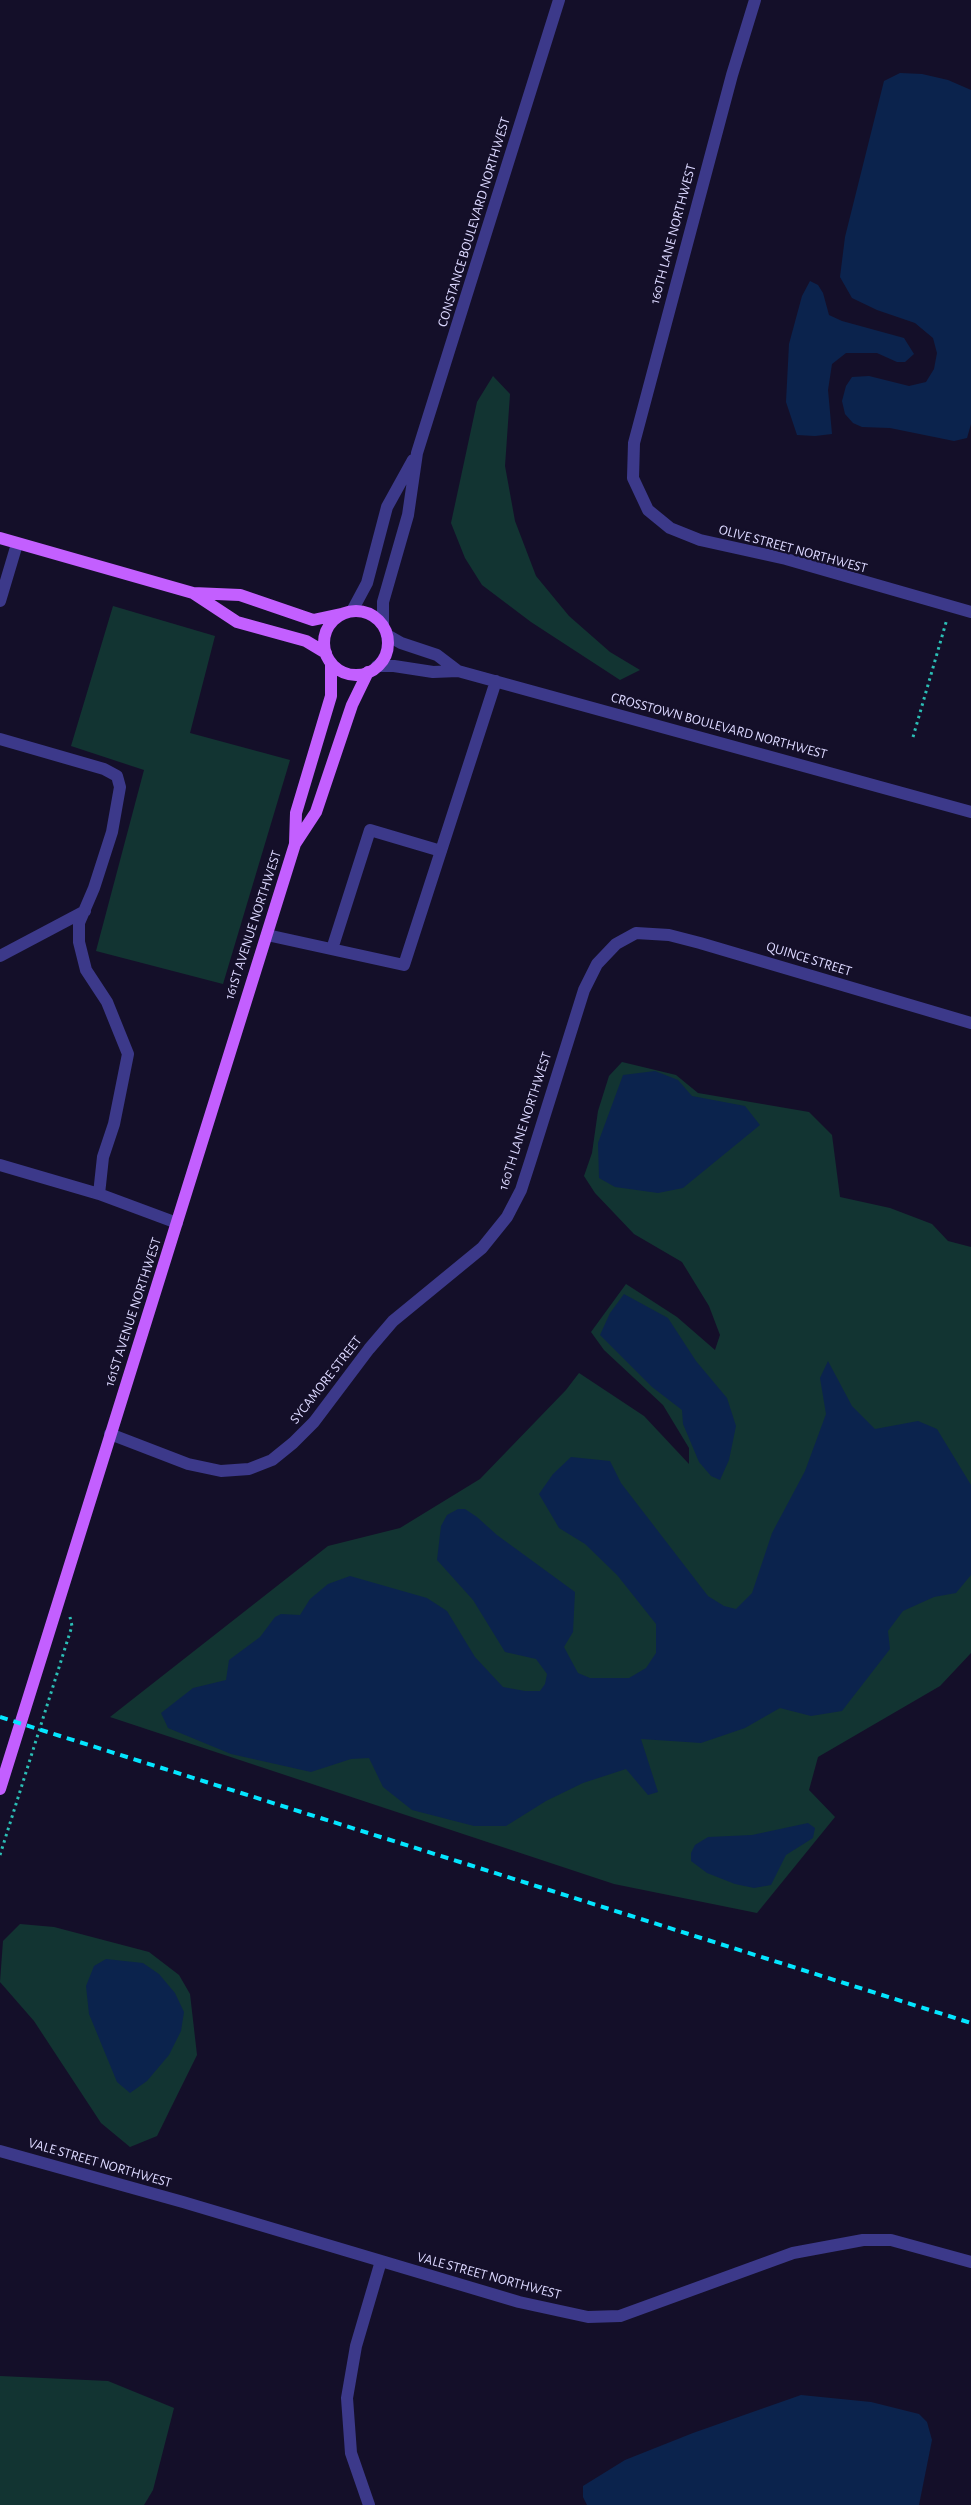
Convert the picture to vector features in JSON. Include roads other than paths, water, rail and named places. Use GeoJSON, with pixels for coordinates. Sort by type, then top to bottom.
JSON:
{"type":"FeatureCollection","features":[{"type":"Feature","properties":{"kind":"main road"},"geometry":{"type":"LineString","coordinates":[[0,538],[193,593],[240,595],[313,620],[347,612],[369,614],[385,630],[388,647],[384,658],[373,669],[358,675],[348,674],[306,641],[237,622],[193,593]]}},
{"type":"Feature","properties":{"kind":"main road"},"geometry":{"type":"LineString","coordinates":[[328,658],[324,643],[326,632],[332,622],[347,612]]}},
{"type":"Feature","properties":{"kind":"main road","name":"161ST AVENUE NORTHWEST"},"geometry":{"type":"LineString","coordinates":[[0,1789],[295,844],[296,813],[331,696],[328,658]]}},
{"type":"Feature","properties":{"kind":"main road","name":"161ST AVENUE NORTHWEST"},"geometry":{"type":"LineString","coordinates":[[295,844],[316,812],[352,705],[373,669]]}},
{"type":"Feature","properties":{"kind":"street","name":"CONSTANCE BOULEVARD NORTHWEST"},"geometry":{"type":"LineString","coordinates":[[385,630],[383,602],[408,515],[417,453],[559,0]]}},
{"type":"Feature","properties":{"kind":"street","name":"160TH LANE NORTHWEST"},"geometry":{"type":"LineString","coordinates":[[632,478],[634,443],[729,84],[755,0]]}},
{"type":"Feature","properties":{"kind":"street","name":"CONSTANCE BOULEVARD NORTHWEST"},"geometry":{"type":"LineString","coordinates":[[347,612],[367,583],[387,507],[417,453]]}},
{"type":"Feature","properties":{"kind":"street","name":"OLIVE STREET NORTHWEST"},"geometry":{"type":"LineString","coordinates":[[632,478],[648,510],[670,528],[700,540],[786,559],[971,612]]}},
{"type":"Feature","properties":{"kind":"street"},"geometry":{"type":"LineString","coordinates":[[0,600],[17,544]]}},
{"type":"Feature","properties":{"kind":"street","name":"CROSSTOWN BOULEVARD NORTHWEST"},"geometry":{"type":"LineString","coordinates":[[385,630],[400,643],[437,655],[458,671]]}},
{"type":"Feature","properties":{"kind":"street","name":"CROSSTOWN BOULEVARD NORTHWEST"},"geometry":{"type":"LineString","coordinates":[[373,669],[394,666],[433,672],[458,671],[496,680],[971,812]]}},
{"type":"Feature","properties":{"kind":"street"},"geometry":{"type":"LineString","coordinates":[[267,935],[404,965],[496,680]]}},
{"type":"Feature","properties":{"kind":"street"},"geometry":{"type":"LineString","coordinates":[[0,739],[104,769],[117,776],[120,788],[112,832],[85,911],[79,923],[79,942],[86,970],[107,1002],[128,1054],[114,1124],[103,1157],[99,1194]]}},
{"type":"Feature","properties":{"kind":"street"},"geometry":{"type":"LineString","coordinates":[[332,949],[370,830],[441,851]]}},
{"type":"Feature","properties":{"kind":"street"},"geometry":{"type":"LineString","coordinates":[[0,956],[85,911]]}},
{"type":"Feature","properties":{"kind":"street","name":"160TH LANE NORTHWEST"},"geometry":{"type":"LineString","coordinates":[[394,1321],[482,1248],[507,1217],[520,1190],[531,1159],[584,990],[597,964],[616,944],[636,933]]}},
{"type":"Feature","properties":{"kind":"street","name":"QUINCE STREET"},"geometry":{"type":"LineString","coordinates":[[636,933],[669,935],[700,943],[971,1023]]}},
{"type":"Feature","properties":{"kind":"street"},"geometry":{"type":"LineString","coordinates":[[0,1165],[99,1194],[177,1223]]}},
{"type":"Feature","properties":{"kind":"street","name":"SYCAMORE STREET"},"geometry":{"type":"LineString","coordinates":[[110,1434],[188,1464],[221,1471],[249,1470],[272,1460],[314,1422],[369,1349],[394,1321]]}},
{"type":"Feature","properties":{"kind":"street","name":"VALE STREET NORTHWEST"},"geometry":{"type":"LineString","coordinates":[[0,2151],[519,2302],[588,2317],[620,2316],[793,2253],[863,2240],[890,2240],[971,2262]]}},
{"type":"Feature","properties":{"kind":"street"},"geometry":{"type":"LineString","coordinates":[[369,2505],[352,2453],[347,2398],[356,2346],[381,2261]]}},
{"type":"Feature","properties":{"kind":"water"},"geometry":{"type":"Polygon","coordinates":[[[900,73],[922,74],[948,80],[971,90],[971,424],[967,438],[954,441],[890,428],[862,427],[853,423],[845,414],[842,401],[846,386],[852,377],[869,376],[909,386],[926,382],[934,369],[937,353],[933,338],[915,323],[877,310],[852,298],[840,277],[845,237],[884,81],[900,73]]]}},
{"type":"Feature","properties":{"kind":"water"},"geometry":{"type":"Polygon","coordinates":[[[810,281],[818,285],[823,293],[829,315],[842,321],[904,338],[914,354],[905,362],[897,362],[877,353],[846,353],[832,364],[828,390],[832,434],[815,436],[797,435],[786,402],[789,344],[802,296],[810,281]]]}},
{"type":"Feature","properties":{"kind":"water"},"geometry":{"type":"Polygon","coordinates":[[[655,1071],[678,1080],[692,1096],[745,1106],[760,1125],[683,1188],[658,1193],[615,1187],[599,1178],[598,1143],[623,1075],[655,1071]]]}},
{"type":"Feature","properties":{"kind":"water"},"geometry":{"type":"Polygon","coordinates":[[[624,1294],[668,1318],[696,1361],[727,1398],[736,1426],[729,1460],[720,1480],[711,1476],[699,1462],[683,1424],[682,1410],[652,1387],[600,1335],[610,1313],[624,1294]]]}},
{"type":"Feature","properties":{"kind":"water"},"geometry":{"type":"Polygon","coordinates":[[[828,1361],[852,1406],[875,1429],[918,1421],[937,1429],[971,1485],[971,1575],[956,1593],[934,1597],[903,1611],[888,1631],[890,1649],[842,1711],[811,1716],[780,1708],[745,1728],[701,1743],[641,1739],[658,1792],[648,1795],[626,1769],[583,1783],[546,1801],[506,1826],[474,1826],[412,1810],[383,1787],[369,1758],[351,1759],[311,1772],[231,1754],[168,1728],[161,1713],[193,1688],[226,1680],[229,1660],[260,1637],[275,1617],[281,1614],[300,1615],[310,1599],[328,1584],[350,1576],[427,1598],[447,1611],[475,1657],[503,1687],[525,1691],[540,1691],[545,1684],[547,1674],[536,1659],[505,1652],[473,1600],[437,1560],[441,1526],[447,1515],[458,1509],[465,1509],[477,1517],[497,1535],[575,1592],[573,1632],[564,1647],[578,1673],[590,1678],[629,1678],[646,1668],[656,1653],[656,1624],[617,1575],[585,1544],[559,1528],[539,1494],[553,1474],[571,1457],[610,1461],[621,1483],[708,1596],[724,1606],[736,1609],[752,1593],[772,1533],[805,1471],[826,1414],[820,1378],[828,1361]]]}},
{"type":"Feature","properties":{"kind":"water"},"geometry":{"type":"Polygon","coordinates":[[[808,1823],[815,1828],[813,1838],[786,1855],[771,1885],[754,1888],[735,1884],[707,1873],[691,1861],[691,1853],[695,1845],[708,1837],[752,1835],[808,1823]]]}},
{"type":"Feature","properties":{"kind":"water"},"geometry":{"type":"Polygon","coordinates":[[[106,1959],[143,1963],[159,1974],[175,1993],[184,2012],[181,2031],[169,2055],[147,2081],[130,2093],[117,2082],[89,2014],[86,1986],[94,1966],[106,1959]]]}},
{"type":"Feature","properties":{"kind":"water"},"geometry":{"type":"Polygon","coordinates":[[[801,2395],[871,2402],[919,2414],[927,2422],[932,2440],[919,2505],[587,2505],[583,2497],[583,2486],[625,2460],[693,2433],[801,2395]]]}},
{"type":"Feature","properties":{"kind":"railway"},"geometry":{"type":"LineString","coordinates":[[0,1717],[971,2023]]}}]}
